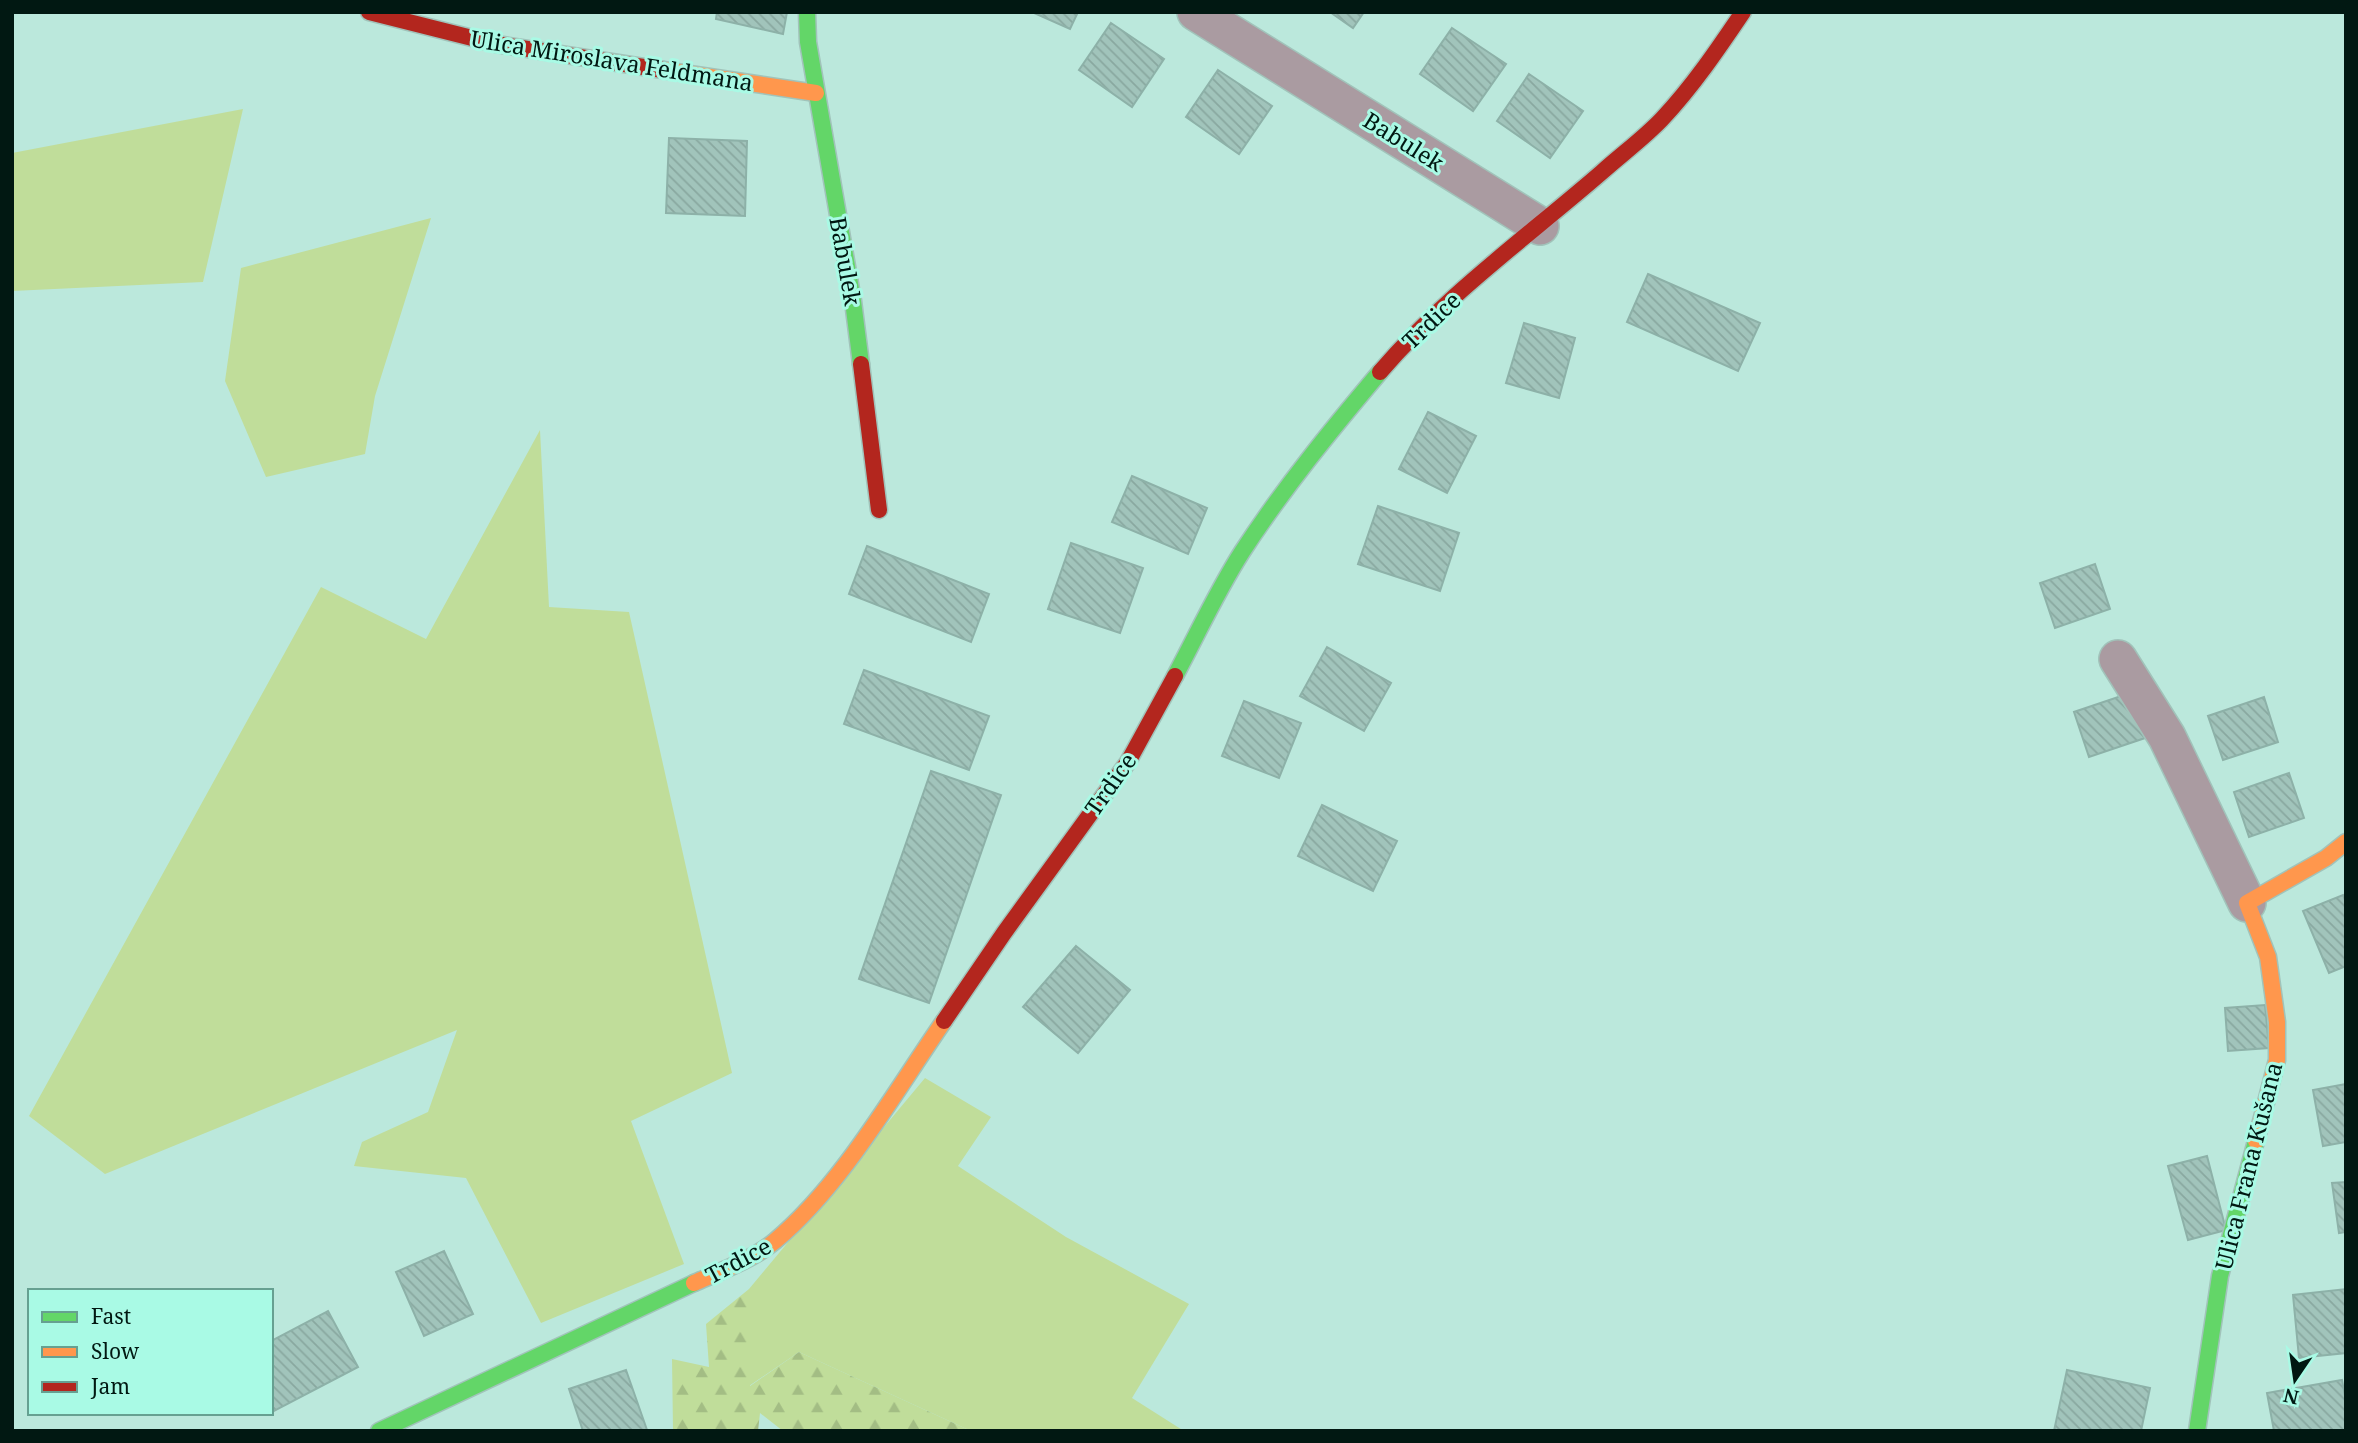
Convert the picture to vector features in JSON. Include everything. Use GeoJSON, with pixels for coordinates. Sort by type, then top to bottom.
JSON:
{"type":"FeatureCollection","features":[{"type":"Feature","properties":{"kind":"street","name":"Ulica Miroslava Feldmana"},"geometry":{"type":"LineString","coordinates":[[369,12],[496,44],[816,93]]}},
{"type":"Feature","properties":{"kind":"street","name":"Babulek"},"geometry":{"type":"LineString","coordinates":[[807,12],[808,42],[816,93],[853,301],[879,510]]}},
{"type":"Feature","properties":{"kind":"street","name":"Babulek"},"geometry":{"type":"LineString","coordinates":[[1195,12],[1540,226]]}},
{"type":"Feature","properties":{"kind":"street","name":"Trdice"},"geometry":{"type":"LineString","coordinates":[[379,1431],[733,1265],[774,1243],[814,1203],[859,1144],[1004,933],[1128,762],[1241,554],[1341,418],[1400,349],[1454,296],[1661,121],[1708,64],[1743,12]]}},
{"type":"Feature","properties":{"kind":"street","name":"Ulica Frana Kušana"},"geometry":{"type":"LineString","coordinates":[[2118,659],[2167,737],[2247,903],[2268,957],[2277,1022],[2277,1060],[2220,1276],[2197,1431]]}},
{"type":"Feature","properties":{"kind":"street"},"geometry":{"type":"LineString","coordinates":[[2247,903],[2326,858],[2346,842]]}},
{"type":"Feature","properties":{"kind":"green space"},"geometry":{"type":"Polygon","coordinates":[[[243,109],[203,282],[12,291],[12,153],[243,109]]]}},
{"type":"Feature","properties":{"kind":"green space"},"geometry":{"type":"Polygon","coordinates":[[[431,218],[375,396],[365,454],[266,477],[225,381],[241,268],[431,218]]]}},
{"type":"Feature","properties":{"kind":"green space"},"geometry":{"type":"Polygon","coordinates":[[[540,430],[549,607],[629,612],[732,1073],[631,1121],[684,1264],[541,1323],[466,1178],[354,1166],[362,1142],[428,1112],[457,1030],[105,1174],[29,1116],[321,587],[426,639],[540,430]]]}},
{"type":"Feature","properties":{"kind":"green space"},"geometry":{"type":"Polygon","coordinates":[[[925,1078],[991,1117],[958,1166],[1066,1237],[1189,1304],[1132,1398],[1184,1431],[971,1431],[799,1352],[749,1386],[749,1289],[925,1078]]]}},
{"type":"Feature","properties":{"kind":"green space"},"geometry":{"type":"Polygon","coordinates":[[[749,1289],[750,1386],[799,1352],[971,1431],[783,1431],[760,1413],[758,1431],[673,1431],[672,1359],[709,1367],[706,1324],[749,1289]]]}},
{"type":"Feature","properties":{"kind":"building"},"geometry":{"type":"Polygon","coordinates":[[[717,12],[787,12],[783,34],[716,19],[717,12]]]}},
{"type":"Feature","properties":{"kind":"building"},"geometry":{"type":"Polygon","coordinates":[[[1032,12],[1078,12],[1070,29],[1032,12]]]}},
{"type":"Feature","properties":{"kind":"building"},"geometry":{"type":"Polygon","coordinates":[[[1330,12],[1364,12],[1353,28],[1330,12]]]}},
{"type":"Feature","properties":{"kind":"building"},"geometry":{"type":"Polygon","coordinates":[[[1111,23],[1164,59],[1132,107],[1079,70],[1111,23]]]}},
{"type":"Feature","properties":{"kind":"building"},"geometry":{"type":"Polygon","coordinates":[[[1452,28],[1506,64],[1473,111],[1420,74],[1452,28]]]}},
{"type":"Feature","properties":{"kind":"building"},"geometry":{"type":"Polygon","coordinates":[[[1218,70],[1272,106],[1239,154],[1186,117],[1218,70]]]}},
{"type":"Feature","properties":{"kind":"building"},"geometry":{"type":"Polygon","coordinates":[[[1529,74],[1583,111],[1550,158],[1497,121],[1529,74]]]}},
{"type":"Feature","properties":{"kind":"building"},"geometry":{"type":"Polygon","coordinates":[[[669,138],[747,141],[745,216],[666,213],[669,138]]]}},
{"type":"Feature","properties":{"kind":"building"},"geometry":{"type":"Polygon","coordinates":[[[1648,274],[1760,323],[1738,371],[1627,322],[1648,274]]]}},
{"type":"Feature","properties":{"kind":"building"},"geometry":{"type":"Polygon","coordinates":[[[1524,323],[1575,338],[1559,398],[1506,383],[1524,323]]]}},
{"type":"Feature","properties":{"kind":"building"},"geometry":{"type":"Polygon","coordinates":[[[1428,412],[1476,436],[1447,493],[1399,469],[1428,412]]]}},
{"type":"Feature","properties":{"kind":"building"},"geometry":{"type":"Polygon","coordinates":[[[1132,476],[1207,508],[1188,554],[1112,522],[1132,476]]]}},
{"type":"Feature","properties":{"kind":"building"},"geometry":{"type":"Polygon","coordinates":[[[1378,506],[1459,533],[1440,591],[1358,564],[1378,506]]]}},
{"type":"Feature","properties":{"kind":"building"},"geometry":{"type":"Polygon","coordinates":[[[1071,543],[1143,568],[1120,633],[1048,609],[1071,543]]]}},
{"type":"Feature","properties":{"kind":"building"},"geometry":{"type":"Polygon","coordinates":[[[867,546],[989,594],[971,642],[849,594],[867,546]]]}},
{"type":"Feature","properties":{"kind":"building"},"geometry":{"type":"Polygon","coordinates":[[[2095,564],[2110,609],[2055,628],[2040,583],[2095,564]]]}},
{"type":"Feature","properties":{"kind":"building"},"geometry":{"type":"Polygon","coordinates":[[[1327,647],[1391,683],[1364,731],[1300,696],[1327,647]]]}},
{"type":"Feature","properties":{"kind":"building"},"geometry":{"type":"Polygon","coordinates":[[[864,670],[989,716],[969,770],[844,724],[864,670]]]}},
{"type":"Feature","properties":{"kind":"building"},"geometry":{"type":"Polygon","coordinates":[[[2130,693],[2145,738],[2089,757],[2074,712],[2130,693]]]}},
{"type":"Feature","properties":{"kind":"building"},"geometry":{"type":"Polygon","coordinates":[[[2264,697],[2278,742],[2223,760],[2208,716],[2264,697]]]}},
{"type":"Feature","properties":{"kind":"building"},"geometry":{"type":"Polygon","coordinates":[[[1244,701],[1301,723],[1279,778],[1222,756],[1244,701]]]}},
{"type":"Feature","properties":{"kind":"building"},"geometry":{"type":"Polygon","coordinates":[[[931,771],[1001,795],[929,1003],[859,979],[931,771]]]}},
{"type":"Feature","properties":{"kind":"building"},"geometry":{"type":"Polygon","coordinates":[[[2289,773],[2304,818],[2249,837],[2234,792],[2289,773]]]}},
{"type":"Feature","properties":{"kind":"building"},"geometry":{"type":"Polygon","coordinates":[[[1322,805],[1397,841],[1373,891],[1298,856],[1322,805]]]}},
{"type":"Feature","properties":{"kind":"building"},"geometry":{"type":"Polygon","coordinates":[[[2343,895],[2346,902],[2346,966],[2329,973],[2303,911],[2343,895]]]}},
{"type":"Feature","properties":{"kind":"building"},"geometry":{"type":"Polygon","coordinates":[[[1076,946],[1130,990],[1078,1053],[1023,1007],[1076,946]]]}},
{"type":"Feature","properties":{"kind":"building"},"geometry":{"type":"Polygon","coordinates":[[[2265,1005],[2269,1048],[2228,1051],[2225,1008],[2265,1005]]]}},
{"type":"Feature","properties":{"kind":"building"},"geometry":{"type":"Polygon","coordinates":[[[2346,1084],[2346,1142],[2323,1146],[2313,1090],[2346,1084]]]}},
{"type":"Feature","properties":{"kind":"building"},"geometry":{"type":"Polygon","coordinates":[[[2207,1156],[2226,1230],[2188,1240],[2168,1166],[2207,1156]]]}},
{"type":"Feature","properties":{"kind":"building"},"geometry":{"type":"Polygon","coordinates":[[[2346,1182],[2346,1232],[2339,1233],[2332,1183],[2346,1182]]]}},
{"type":"Feature","properties":{"kind":"building"},"geometry":{"type":"Polygon","coordinates":[[[444,1251],[473,1314],[424,1336],[396,1272],[444,1251]]]}},
{"type":"Feature","properties":{"kind":"building"},"geometry":{"type":"Polygon","coordinates":[[[2346,1289],[2346,1353],[2299,1358],[2293,1295],[2346,1289]]]}},
{"type":"Feature","properties":{"kind":"building"},"geometry":{"type":"Polygon","coordinates":[[[328,1311],[358,1367],[274,1411],[273,1340],[328,1311]]]}},
{"type":"Feature","properties":{"kind":"building"},"geometry":{"type":"Polygon","coordinates":[[[626,1370],[647,1430],[583,1431],[569,1389],[626,1370]]]}},
{"type":"Feature","properties":{"kind":"building"},"geometry":{"type":"Polygon","coordinates":[[[2067,1370],[2150,1388],[2141,1431],[2054,1431],[2067,1370]]]}},
{"type":"Feature","properties":{"kind":"building"},"geometry":{"type":"Polygon","coordinates":[[[2342,1380],[2346,1401],[2346,1431],[2274,1431],[2267,1393],[2342,1380]]]}},
{"type":"Feature","properties":{"kind":"traffic: fast"},"geometry":{"type":"LineString","coordinates":[[807,12],[808,42],[853,301],[861,364]]}},
{"type":"Feature","properties":{"kind":"traffic: fast"},"geometry":{"type":"LineString","coordinates":[[1175,676],[1242,552],[1308,460],[1380,372]]}},
{"type":"Feature","properties":{"kind":"traffic: fast"},"geometry":{"type":"LineString","coordinates":[[2197,1431],[2220,1276],[2256,1141]]}},
{"type":"Feature","properties":{"kind":"traffic: fast"},"geometry":{"type":"LineString","coordinates":[[379,1431],[694,1283]]}},
{"type":"Feature","properties":{"kind":"traffic: slow"},"geometry":{"type":"LineString","coordinates":[[663,70],[816,93]]}},
{"type":"Feature","properties":{"kind":"traffic: slow"},"geometry":{"type":"LineString","coordinates":[[2256,1141],[2277,1060],[2277,1022],[2268,957],[2247,903],[2326,858],[2346,842]]}},
{"type":"Feature","properties":{"kind":"traffic: slow"},"geometry":{"type":"LineString","coordinates":[[694,1283],[757,1254],[775,1241],[823,1193],[866,1137],[944,1021]]}},
{"type":"Feature","properties":{"kind":"traffic: jam"},"geometry":{"type":"LineString","coordinates":[[369,12],[496,44],[663,70]]}},
{"type":"Feature","properties":{"kind":"traffic: jam"},"geometry":{"type":"LineString","coordinates":[[1380,372],[1459,292],[1655,126],[1695,80],[1743,12]]}},
{"type":"Feature","properties":{"kind":"traffic: jam"},"geometry":{"type":"LineString","coordinates":[[861,364],[879,510]]}},
{"type":"Feature","properties":{"kind":"traffic: jam"},"geometry":{"type":"LineString","coordinates":[[944,1021],[1128,762],[1175,676]]}}]}
